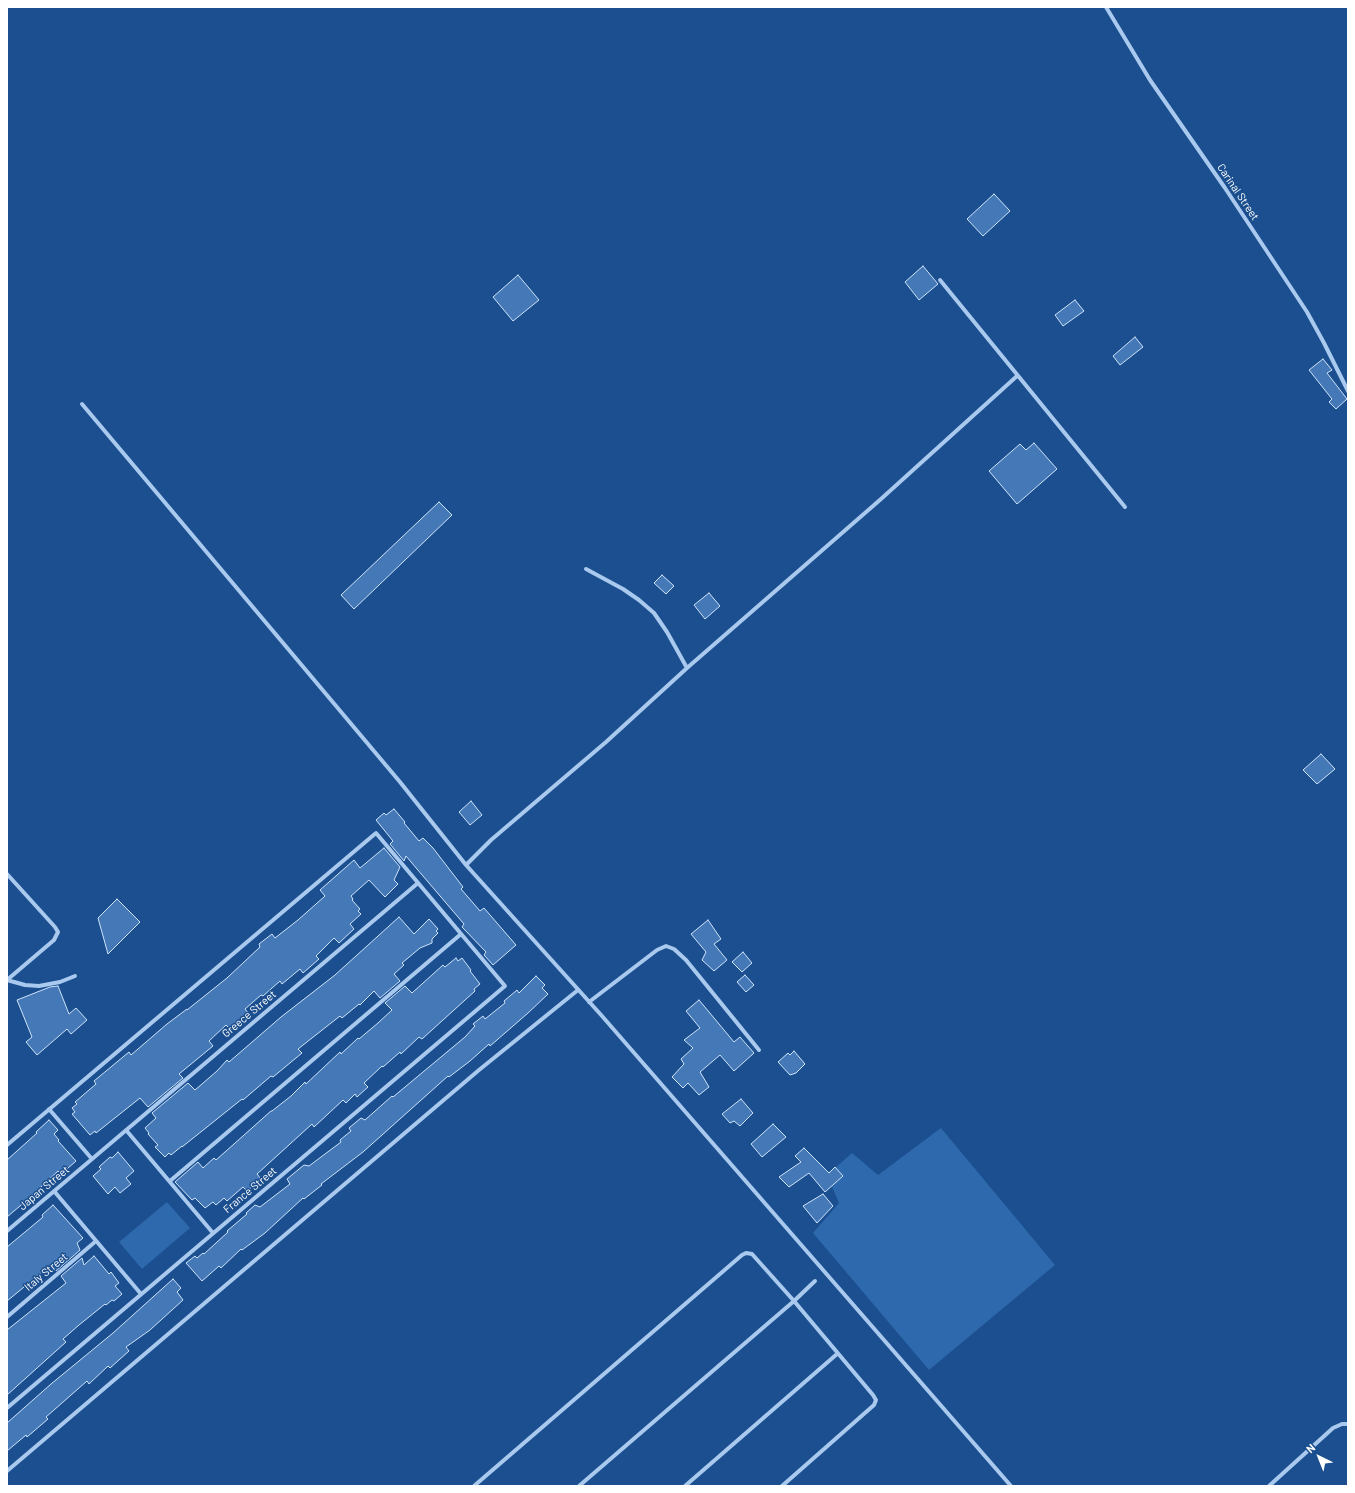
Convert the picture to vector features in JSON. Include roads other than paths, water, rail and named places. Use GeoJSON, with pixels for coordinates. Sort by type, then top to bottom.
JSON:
{"type":"FeatureCollection","features":[{"type":"Feature","properties":{"kind":"street","name":"Carinal Street"},"geometry":{"type":"LineString","coordinates":[[1106,7],[1150,80],[1225,188],[1306,312],[1324,343],[1348,391]]}},
{"type":"Feature","properties":{"kind":"street"},"geometry":{"type":"LineString","coordinates":[[940,280],[1125,507]]}},
{"type":"Feature","properties":{"kind":"street"},"geometry":{"type":"LineString","coordinates":[[466,865],[491,840],[606,742],[687,668],[881,499],[1017,376]]}},
{"type":"Feature","properties":{"kind":"street"},"geometry":{"type":"LineString","coordinates":[[82,404],[400,782],[466,865],[589,1002],[1010,1486]]}},
{"type":"Feature","properties":{"kind":"street"},"geometry":{"type":"LineString","coordinates":[[586,569],[623,589],[654,613],[667,632],[687,668]]}},
{"type":"Feature","properties":{"kind":"street"},"geometry":{"type":"LineString","coordinates":[[7,1145],[376,833],[461,934],[170,1181]]}},
{"type":"Feature","properties":{"kind":"street"},"geometry":{"type":"LineString","coordinates":[[7,874],[58,932],[54,940],[7,980]]}},
{"type":"Feature","properties":{"kind":"street","name":"Greece Street"},"geometry":{"type":"LineString","coordinates":[[92,1159],[418,883]]}},
{"type":"Feature","properties":{"kind":"street","name":"France Street"},"geometry":{"type":"LineString","coordinates":[[7,1408],[505,986],[461,934]]}},
{"type":"Feature","properties":{"kind":"street"},"geometry":{"type":"LineString","coordinates":[[589,1002],[657,950],[666,946],[674,949],[686,960],[759,1050]]}},
{"type":"Feature","properties":{"kind":"street"},"geometry":{"type":"LineString","coordinates":[[7,980],[25,985],[39,986],[60,982],[76,976]]}},
{"type":"Feature","properties":{"kind":"street"},"geometry":{"type":"LineString","coordinates":[[7,1471],[443,1100],[578,990]]}},
{"type":"Feature","properties":{"kind":"street"},"geometry":{"type":"LineString","coordinates":[[49,1109],[92,1159]]}},
{"type":"Feature","properties":{"kind":"street"},"geometry":{"type":"LineString","coordinates":[[126,1130],[213,1233]]}},
{"type":"Feature","properties":{"kind":"street","name":"Japan Street"},"geometry":{"type":"LineString","coordinates":[[7,1231],[92,1159]]}},
{"type":"Feature","properties":{"kind":"street"},"geometry":{"type":"LineString","coordinates":[[54,1191],[141,1294]]}},
{"type":"Feature","properties":{"kind":"street","name":"Italy Street"},"geometry":{"type":"LineString","coordinates":[[7,1317],[96,1241]]}},
{"type":"Feature","properties":{"kind":"street"},"geometry":{"type":"LineString","coordinates":[[474,1486],[746,1253],[752,1254],[794,1301],[876,1400],[874,1406],[782,1486]]}},
{"type":"Feature","properties":{"kind":"street"},"geometry":{"type":"LineString","coordinates":[[579,1486],[816,1281]]}},
{"type":"Feature","properties":{"kind":"street"},"geometry":{"type":"LineString","coordinates":[[685,1486],[837,1354]]}},
{"type":"Feature","properties":{"kind":"street"},"geometry":{"type":"LineString","coordinates":[[1269,1486],[1333,1428],[1342,1424],[1348,1424]]}}]}
